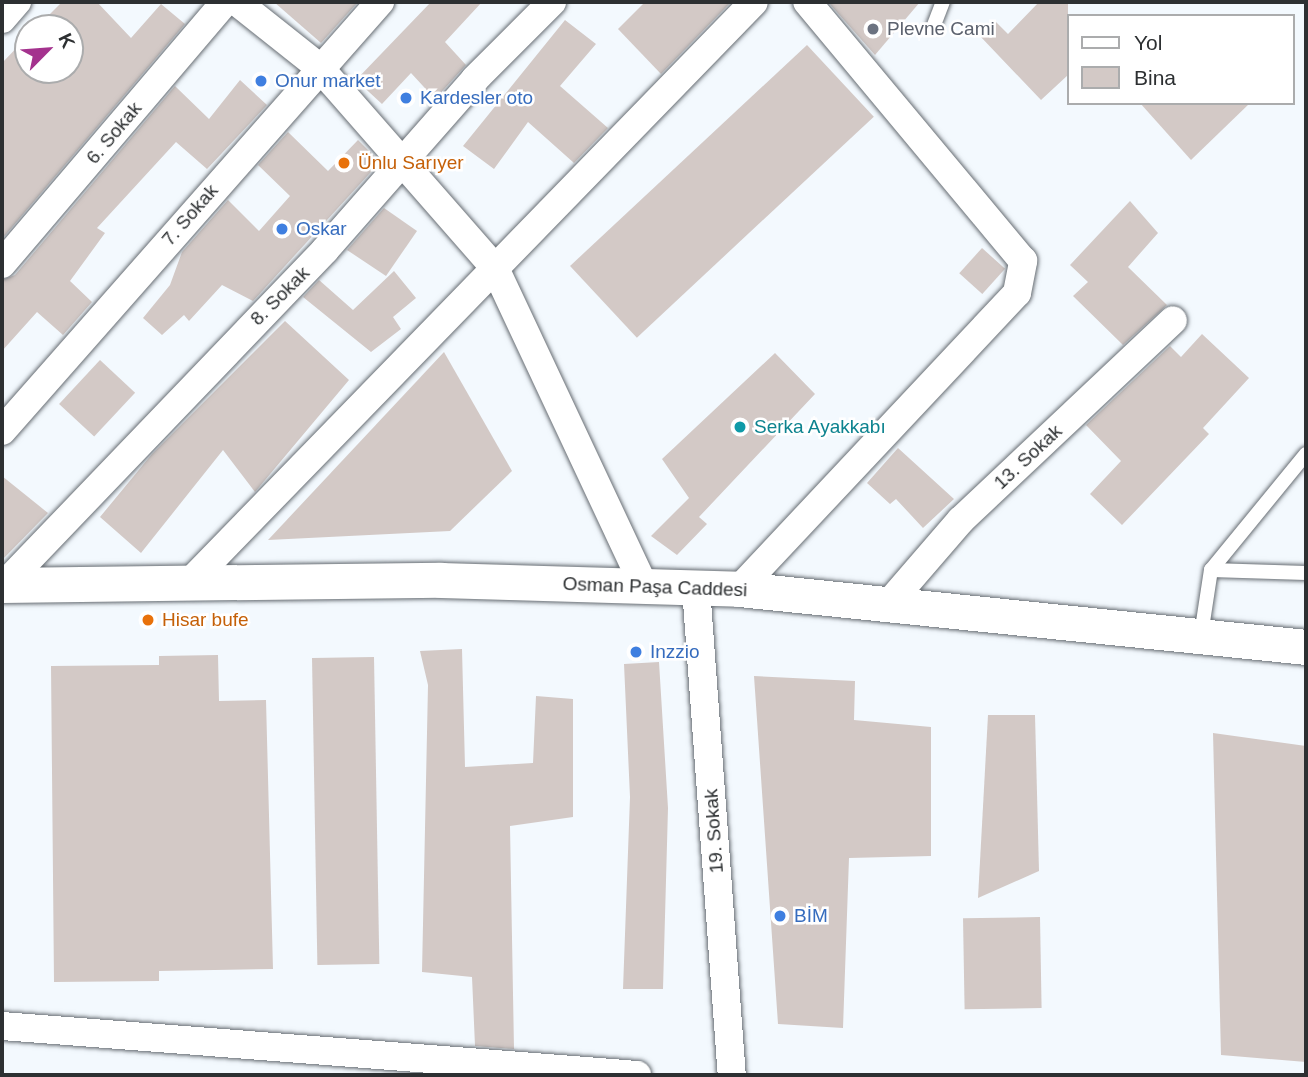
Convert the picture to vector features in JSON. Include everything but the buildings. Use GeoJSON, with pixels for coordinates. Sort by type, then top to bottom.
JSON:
{"type":"FeatureCollection","features":[{"type":"Feature","properties":{"kind":"street"},"geometry":{"type":"LineString","coordinates":[[2,19],[16,2]]}},
{"type":"Feature","properties":{"kind":"street","name":"6. Sokak"},"geometry":{"type":"LineString","coordinates":[[2,264],[225,2]]}},
{"type":"Feature","properties":{"kind":"street"},"geometry":{"type":"LineString","coordinates":[[237,2],[319,67],[404,160],[495,268],[644,586]]}},
{"type":"Feature","properties":{"kind":"street","name":"7. Sokak"},"geometry":{"type":"LineString","coordinates":[[2,431],[319,67],[380,2]]}},
{"type":"Feature","properties":{"kind":"street","name":"8. Sokak"},"geometry":{"type":"LineString","coordinates":[[2,585],[326,250],[404,160],[552,2]]}},
{"type":"Feature","properties":{"kind":"street"},"geometry":{"type":"LineString","coordinates":[[189,583],[754,2]]}},
{"type":"Feature","properties":{"kind":"street"},"geometry":{"type":"LineString","coordinates":[[739,589],[1017,293],[1023,261],[807,2]]}},
{"type":"Feature","properties":{"kind":"street","name":"13. Sokak"},"geometry":{"type":"LineString","coordinates":[[891,601],[961,520],[1173,320]]}},
{"type":"Feature","properties":{"kind":"street","name":"Osman Paşa Caddesi"},"geometry":{"type":"LineString","coordinates":[[2,585],[441,580],[739,589],[891,601],[1306,647]]}},
{"type":"Feature","properties":{"kind":"street","name":"19. Sokak"},"geometry":{"type":"LineString","coordinates":[[696,587],[732,1075]]}},
{"type":"Feature","properties":{"kind":"street"},"geometry":{"type":"LineString","coordinates":[[2,1026],[637,1075]]}},
{"type":"Feature","properties":{"kind":"lane"},"geometry":{"type":"LineString","coordinates":[[934,25],[943,2]]}},
{"type":"Feature","properties":{"kind":"lane"},"geometry":{"type":"LineString","coordinates":[[1201,635],[1211,570],[1306,454]]}},
{"type":"Feature","properties":{"kind":"lane"},"geometry":{"type":"LineString","coordinates":[[1211,570],[1306,573]]}},
{"type":"Feature","properties":{"kind":"place","name":"Plevne Cami"},"geometry":{"type":"Point","coordinates":[873,29]}},
{"type":"Feature","properties":{"kind":"place","name":"Onur market"},"geometry":{"type":"Point","coordinates":[261,81]}},
{"type":"Feature","properties":{"kind":"place","name":"Kardesler oto"},"geometry":{"type":"Point","coordinates":[406,98]}},
{"type":"Feature","properties":{"kind":"place","name":"Ünlu Sarıyer"},"geometry":{"type":"Point","coordinates":[344,163]}},
{"type":"Feature","properties":{"kind":"place","name":"Oskar"},"geometry":{"type":"Point","coordinates":[282,229]}},
{"type":"Feature","properties":{"kind":"place","name":"Serka Ayakkabı"},"geometry":{"type":"Point","coordinates":[740,427]}},
{"type":"Feature","properties":{"kind":"place","name":"Hisar bufe"},"geometry":{"type":"Point","coordinates":[148,620]}},
{"type":"Feature","properties":{"kind":"place","name":"Inzzio"},"geometry":{"type":"Point","coordinates":[636,652]}},
{"type":"Feature","properties":{"kind":"place","name":"BİM"},"geometry":{"type":"Point","coordinates":[780,916]}}]}
